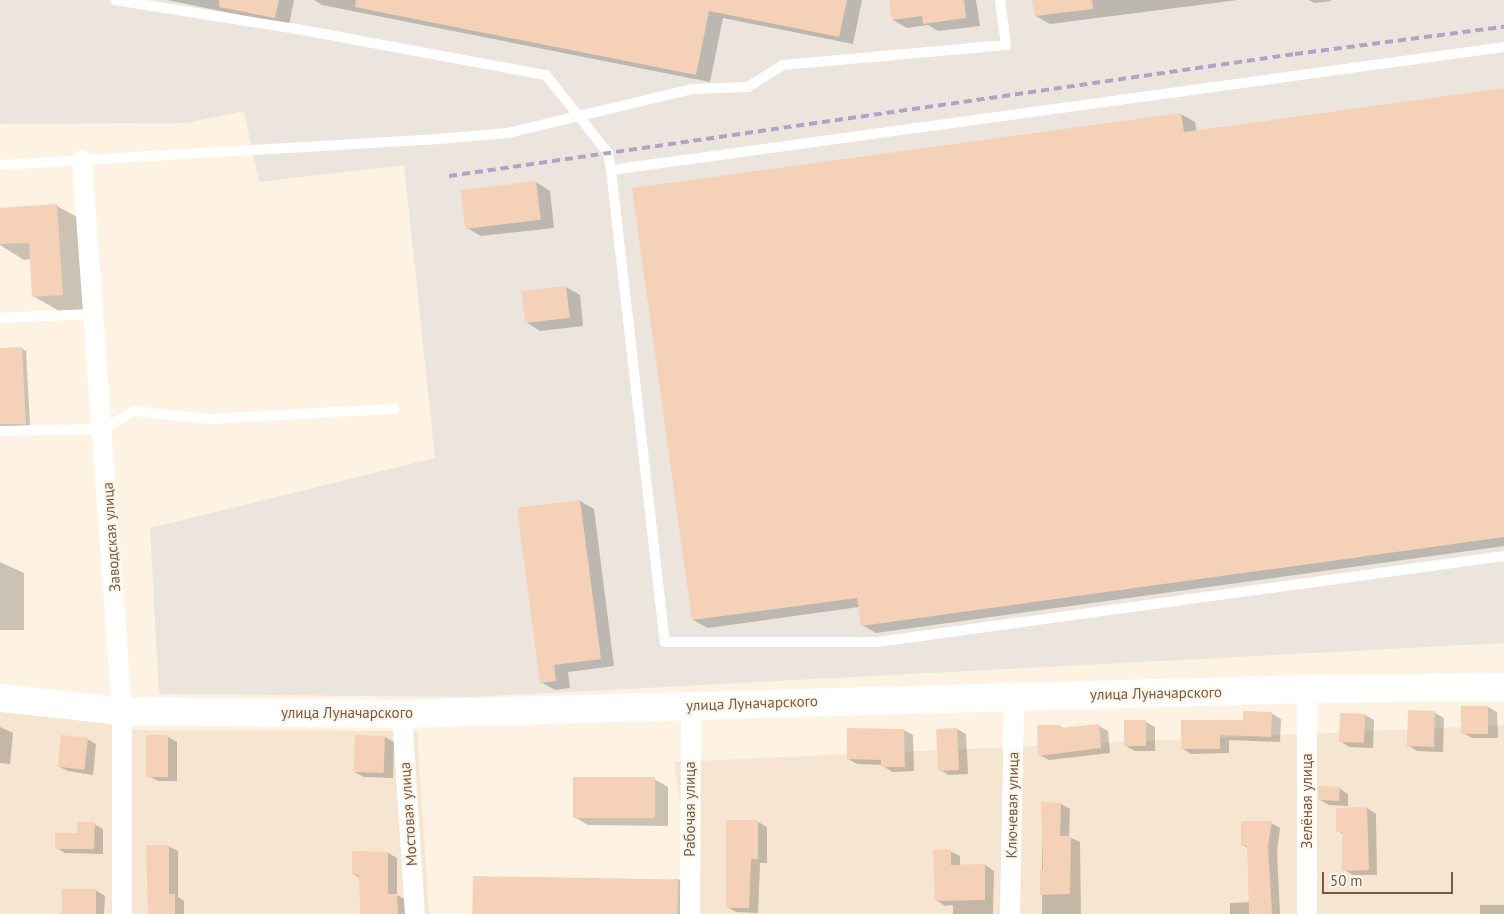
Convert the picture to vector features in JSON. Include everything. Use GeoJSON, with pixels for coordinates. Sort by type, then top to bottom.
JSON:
{"type":"FeatureCollection","features":[{"type":"Feature","properties":{"kind":"street","name":"Заводская улица"},"geometry":{"type":"LineString","coordinates":[[82,160],[103,428],[122,711],[122,914]]}},
{"type":"Feature","properties":{"kind":"street","name":"улица Луначарского"},"geometry":{"type":"LineString","coordinates":[[0,698],[122,711],[402,714],[1014,696],[1307,689],[1504,687]]}},
{"type":"Feature","properties":{"kind":"street","name":"Зелёная улица"},"geometry":{"type":"LineString","coordinates":[[1307,689],[1307,914]]}},
{"type":"Feature","properties":{"kind":"street","name":"Ключевая улица"},"geometry":{"type":"LineString","coordinates":[[1010,914],[1014,696]]}},
{"type":"Feature","properties":{"kind":"street","name":"Рабочая улица"},"geometry":{"type":"LineString","coordinates":[[690,914],[691,705]]}},
{"type":"Feature","properties":{"kind":"street","name":"Мостовая улица"},"geometry":{"type":"LineString","coordinates":[[402,714],[415,914]]}},
{"type":"Feature","properties":{"kind":"lane"},"geometry":{"type":"LineString","coordinates":[[115,0],[297,29],[546,75],[608,153],[665,642],[877,642],[1504,556]]}},
{"type":"Feature","properties":{"kind":"lane"},"geometry":{"type":"LineString","coordinates":[[0,165],[439,139],[508,133],[692,90],[748,87],[783,65],[1006,45],[1000,0]]}},
{"type":"Feature","properties":{"kind":"lane"},"geometry":{"type":"LineString","coordinates":[[611,170],[1504,47]]}},
{"type":"Feature","properties":{"kind":"lane"},"geometry":{"type":"LineString","coordinates":[[0,318],[93,314]]}},
{"type":"Feature","properties":{"kind":"lane"},"geometry":{"type":"LineString","coordinates":[[0,431],[103,428],[134,411],[210,419],[394,409]]}},
{"type":"Feature","properties":{"kind":"shaded area"},"geometry":{"type":"Polygon","coordinates":[[[0,0],[1504,0],[1504,643],[473,697],[159,694],[150,528],[435,458],[404,165],[259,182],[244,111],[187,123],[0,124],[0,0]]]}},
{"type":"Feature","properties":{"kind":"shaded area"},"geometry":{"type":"Polygon","coordinates":[[[0,704],[139,730],[417,731],[429,914],[0,914],[0,704]]]}},
{"type":"Feature","properties":{"kind":"shaded area"},"geometry":{"type":"Polygon","coordinates":[[[1504,725],[1504,914],[687,914],[690,864],[674,762],[1504,725]]]}},
{"type":"Feature","properties":{"kind":"building"},"geometry":{"type":"Polygon","coordinates":[[[219,0],[279,0],[275,18],[219,7],[219,0]]]}},
{"type":"Feature","properties":{"kind":"building"},"geometry":{"type":"Polygon","coordinates":[[[356,0],[847,0],[839,37],[709,11],[696,75],[355,7],[356,0]]]}},
{"type":"Feature","properties":{"kind":"building"},"geometry":{"type":"Polygon","coordinates":[[[889,0],[964,0],[966,18],[923,24],[922,16],[892,20],[889,0]]]}},
{"type":"Feature","properties":{"kind":"building"},"geometry":{"type":"Polygon","coordinates":[[[1032,0],[1092,0],[1093,9],[1035,16],[1032,0]]]}},
{"type":"Feature","properties":{"kind":"building"},"geometry":{"type":"Polygon","coordinates":[[[1504,88],[1504,537],[861,626],[857,598],[692,620],[632,188],[1181,113],[1184,132],[1504,88]]]}},
{"type":"Feature","properties":{"kind":"building"},"geometry":{"type":"Polygon","coordinates":[[[536,181],[541,220],[465,229],[461,190],[536,181]]]}},
{"type":"Feature","properties":{"kind":"building"},"geometry":{"type":"Polygon","coordinates":[[[57,204],[63,295],[32,297],[29,243],[0,244],[0,208],[57,204]]]}},
{"type":"Feature","properties":{"kind":"building"},"geometry":{"type":"Polygon","coordinates":[[[566,286],[570,318],[525,323],[521,291],[566,286]]]}},
{"type":"Feature","properties":{"kind":"building"},"geometry":{"type":"Polygon","coordinates":[[[22,347],[26,424],[0,424],[0,348],[22,347]]]}},
{"type":"Feature","properties":{"kind":"building"},"geometry":{"type":"Polygon","coordinates":[[[580,500],[601,659],[554,665],[556,681],[540,683],[517,508],[580,500]]]}},
{"type":"Feature","properties":{"kind":"building"},"geometry":{"type":"Polygon","coordinates":[[[1461,706],[1488,706],[1488,734],[1461,734],[1461,706]]]}},
{"type":"Feature","properties":{"kind":"building"},"geometry":{"type":"Polygon","coordinates":[[[1408,710],[1435,711],[1434,747],[1407,746],[1408,710]]]}},
{"type":"Feature","properties":{"kind":"building"},"geometry":{"type":"Polygon","coordinates":[[[1243,711],[1272,712],[1271,737],[1220,735],[1220,749],[1181,749],[1181,720],[1243,720],[1243,711]]]}},
{"type":"Feature","properties":{"kind":"building"},"geometry":{"type":"Polygon","coordinates":[[[1340,713],[1365,714],[1364,743],[1339,742],[1340,713]]]}},
{"type":"Feature","properties":{"kind":"building"},"geometry":{"type":"Polygon","coordinates":[[[1124,720],[1146,720],[1146,746],[1124,746],[1124,720]]]}},
{"type":"Feature","properties":{"kind":"building"},"geometry":{"type":"Polygon","coordinates":[[[1099,724],[1101,748],[1038,756],[1037,725],[1060,725],[1060,728],[1099,724]]]}},
{"type":"Feature","properties":{"kind":"building"},"geometry":{"type":"Polygon","coordinates":[[[847,728],[904,729],[905,767],[881,767],[881,760],[847,759],[847,728]]]}},
{"type":"Feature","properties":{"kind":"building"},"geometry":{"type":"Polygon","coordinates":[[[957,728],[959,770],[938,771],[936,729],[957,728]]]}},
{"type":"Feature","properties":{"kind":"building"},"geometry":{"type":"Polygon","coordinates":[[[61,735],[88,738],[85,770],[58,767],[61,735]]]}},
{"type":"Feature","properties":{"kind":"building"},"geometry":{"type":"Polygon","coordinates":[[[146,735],[168,735],[168,777],[146,777],[146,735]]]}},
{"type":"Feature","properties":{"kind":"building"},"geometry":{"type":"Polygon","coordinates":[[[355,735],[385,736],[384,773],[354,772],[355,735]]]}},
{"type":"Feature","properties":{"kind":"building"},"geometry":{"type":"Polygon","coordinates":[[[573,777],[655,777],[655,818],[573,818],[573,777]]]}},
{"type":"Feature","properties":{"kind":"building"},"geometry":{"type":"Polygon","coordinates":[[[1319,786],[1340,787],[1339,801],[1318,800],[1319,786]]]}},
{"type":"Feature","properties":{"kind":"building"},"geometry":{"type":"Polygon","coordinates":[[[1041,802],[1061,803],[1060,836],[1071,836],[1070,894],[1040,895],[1040,870],[1043,870],[1041,802]]]}},
{"type":"Feature","properties":{"kind":"building"},"geometry":{"type":"Polygon","coordinates":[[[1367,807],[1369,870],[1342,871],[1342,832],[1336,832],[1336,808],[1367,807]]]}},
{"type":"Feature","properties":{"kind":"building"},"geometry":{"type":"Polygon","coordinates":[[[726,820],[758,820],[758,859],[751,859],[749,908],[726,908],[726,820]]]}},
{"type":"Feature","properties":{"kind":"building"},"geometry":{"type":"Polygon","coordinates":[[[1241,821],[1272,821],[1268,846],[1272,914],[1249,914],[1247,846],[1241,845],[1241,821]]]}},
{"type":"Feature","properties":{"kind":"building"},"geometry":{"type":"Polygon","coordinates":[[[77,822],[95,822],[94,849],[55,849],[55,833],[77,833],[77,822]]]}},
{"type":"Feature","properties":{"kind":"building"},"geometry":{"type":"Polygon","coordinates":[[[146,845],[169,845],[169,894],[175,894],[175,914],[148,914],[146,845]]]}},
{"type":"Feature","properties":{"kind":"building"},"geometry":{"type":"Polygon","coordinates":[[[951,849],[951,865],[985,864],[985,900],[935,901],[933,850],[951,849]]]}},
{"type":"Feature","properties":{"kind":"building"},"geometry":{"type":"Polygon","coordinates":[[[352,851],[388,852],[388,894],[397,894],[398,914],[360,914],[359,875],[352,874],[352,851]]]}},
{"type":"Feature","properties":{"kind":"building"},"geometry":{"type":"Polygon","coordinates":[[[473,876],[678,880],[677,914],[472,914],[473,876]]]}},
{"type":"Feature","properties":{"kind":"building"},"geometry":{"type":"Polygon","coordinates":[[[62,889],[96,889],[96,914],[62,914],[62,889]]]}},
{"type":"Feature","properties":{"kind":"railway"},"geometry":{"type":"LineString","coordinates":[[449,176],[1295,54],[1504,27]]}}]}
